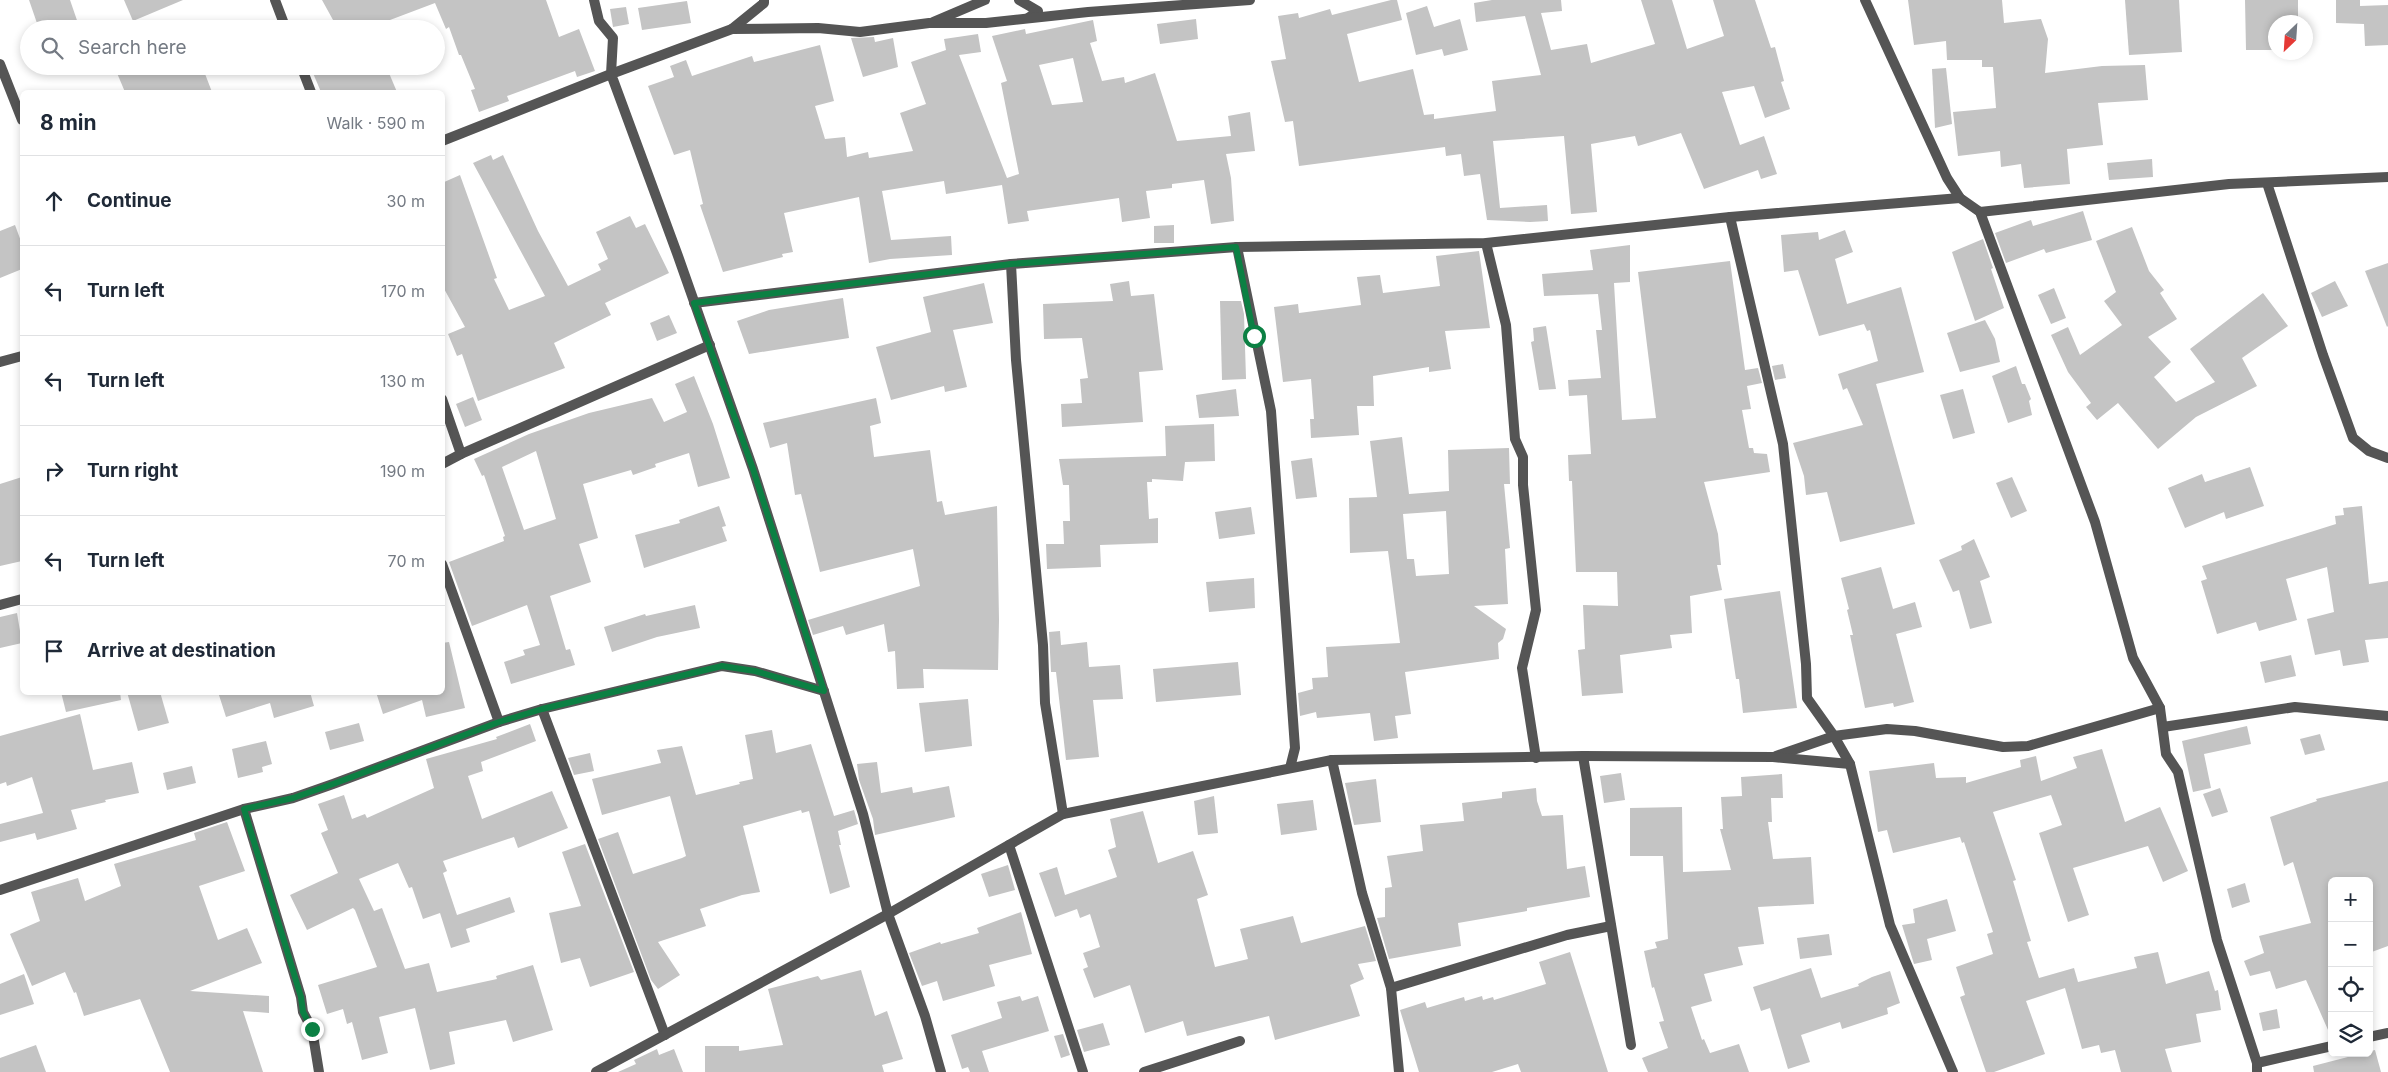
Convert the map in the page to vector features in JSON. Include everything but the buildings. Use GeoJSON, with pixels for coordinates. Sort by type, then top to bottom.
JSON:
{"type":"FeatureCollection","features":[{"type":"Feature","properties":{"kind":"street"},"geometry":{"type":"LineString","coordinates":[[275,0],[283,20]]}},
{"type":"Feature","properties":{"kind":"street"},"geometry":{"type":"LineString","coordinates":[[594,0],[599,21],[613,38],[611,74],[753,469],[863,814],[888,914],[925,1016],[941,1072]]}},
{"type":"Feature","properties":{"kind":"street"},"geometry":{"type":"LineString","coordinates":[[445,141],[732,28],[764,3],[764,0]]}},
{"type":"Feature","properties":{"kind":"street"},"geometry":{"type":"LineString","coordinates":[[929,24],[985,0]]}},
{"type":"Feature","properties":{"kind":"street"},"geometry":{"type":"LineString","coordinates":[[1019,0],[1038,12],[1025,20]]}},
{"type":"Feature","properties":{"kind":"street"},"geometry":{"type":"LineString","coordinates":[[732,28],[818,28],[860,32],[929,24],[971,24],[1025,20],[1088,12],[1250,0]]}},
{"type":"Feature","properties":{"kind":"street"},"geometry":{"type":"LineString","coordinates":[[1865,0],[1947,178],[1960,198],[1980,212],[2095,522],[2133,658],[2160,708],[2166,754],[2178,772],[2217,940],[2257,1068],[2328,1047]]}},
{"type":"Feature","properties":{"kind":"street"},"geometry":{"type":"LineString","coordinates":[[0,64],[20,115]]}},
{"type":"Feature","properties":{"kind":"street"},"geometry":{"type":"LineString","coordinates":[[304,75],[310,90]]}},
{"type":"Feature","properties":{"kind":"street"},"geometry":{"type":"LineString","coordinates":[[1980,212],[2189,188],[2388,177]]}},
{"type":"Feature","properties":{"kind":"street"},"geometry":{"type":"LineString","coordinates":[[2267,183],[2323,355],[2353,438],[2369,451],[2388,458]]}},
{"type":"Feature","properties":{"kind":"street"},"geometry":{"type":"LineString","coordinates":[[694,303],[1011,264],[1236,247],[1486,243],[1730,217],[1960,198]]}},
{"type":"Feature","properties":{"kind":"street"},"geometry":{"type":"LineString","coordinates":[[1730,217],[1783,444],[1806,664],[1807,698],[1834,736],[1850,764],[1890,925],[1953,1072]]}},
{"type":"Feature","properties":{"kind":"street"},"geometry":{"type":"LineString","coordinates":[[1486,243],[1506,325],[1515,439],[1523,457],[1523,485],[1536,610],[1522,668],[1536,758]]}},
{"type":"Feature","properties":{"kind":"street"},"geometry":{"type":"LineString","coordinates":[[1236,247],[1271,411],[1295,748],[1290,768]]}},
{"type":"Feature","properties":{"kind":"street"},"geometry":{"type":"LineString","coordinates":[[1011,264],[1016,360],[1043,645],[1045,703],[1062,814]]}},
{"type":"Feature","properties":{"kind":"street"},"geometry":{"type":"LineString","coordinates":[[445,462],[710,346]]}},
{"type":"Feature","properties":{"kind":"street"},"geometry":{"type":"LineString","coordinates":[[0,362],[20,357]]}},
{"type":"Feature","properties":{"kind":"street"},"geometry":{"type":"LineString","coordinates":[[445,408],[461,454]]}},
{"type":"Feature","properties":{"kind":"street"},"geometry":{"type":"LineString","coordinates":[[445,572],[499,722]]}},
{"type":"Feature","properties":{"kind":"street"},"geometry":{"type":"LineString","coordinates":[[0,605],[20,600]]}},
{"type":"Feature","properties":{"kind":"street"},"geometry":{"type":"LineString","coordinates":[[0,890],[244,809],[293,798],[342,782],[499,722],[542,709],[722,666],[755,671],[824,691]]}},
{"type":"Feature","properties":{"kind":"street"},"geometry":{"type":"LineString","coordinates":[[2163,727],[2295,707],[2388,716]]}},
{"type":"Feature","properties":{"kind":"street"},"geometry":{"type":"LineString","coordinates":[[1773,757],[1834,736],[1887,729],[1915,731],[2003,747],[2028,746],[2160,708]]}},
{"type":"Feature","properties":{"kind":"street"},"geometry":{"type":"LineString","coordinates":[[542,709],[665,1035]]}},
{"type":"Feature","properties":{"kind":"street"},"geometry":{"type":"LineString","coordinates":[[596,1072],[888,914],[1062,814],[1332,760],[1583,756],[1773,757],[1850,764]]}},
{"type":"Feature","properties":{"kind":"street"},"geometry":{"type":"LineString","coordinates":[[1583,756],[1631,1045]]}},
{"type":"Feature","properties":{"kind":"street"},"geometry":{"type":"LineString","coordinates":[[1332,760],[1362,893],[1391,988],[1398,1072]]}},
{"type":"Feature","properties":{"kind":"street"},"geometry":{"type":"LineString","coordinates":[[244,809],[301,997],[303,1012],[312,1029],[319,1072]]}},
{"type":"Feature","properties":{"kind":"street"},"geometry":{"type":"LineString","coordinates":[[1009,845],[1083,1072]]}},
{"type":"Feature","properties":{"kind":"street"},"geometry":{"type":"LineString","coordinates":[[1391,988],[1567,935],[1611,926]]}},
{"type":"Feature","properties":{"kind":"street"},"geometry":{"type":"LineString","coordinates":[[2373,1036],[2388,1033]]}},
{"type":"Feature","properties":{"kind":"street"},"geometry":{"type":"LineString","coordinates":[[1144,1072],[1240,1041]]}},
{"type":"Feature","properties":{"kind":"route"},"geometry":{"type":"LineString","coordinates":[[312,1029],[303,1012],[301,997],[244,809],[293,798],[395,762],[499,722],[542,709],[722,666],[755,671],[824,691],[753,469],[694,303],[1011,264],[1236,247],[1254,336]]}}]}
